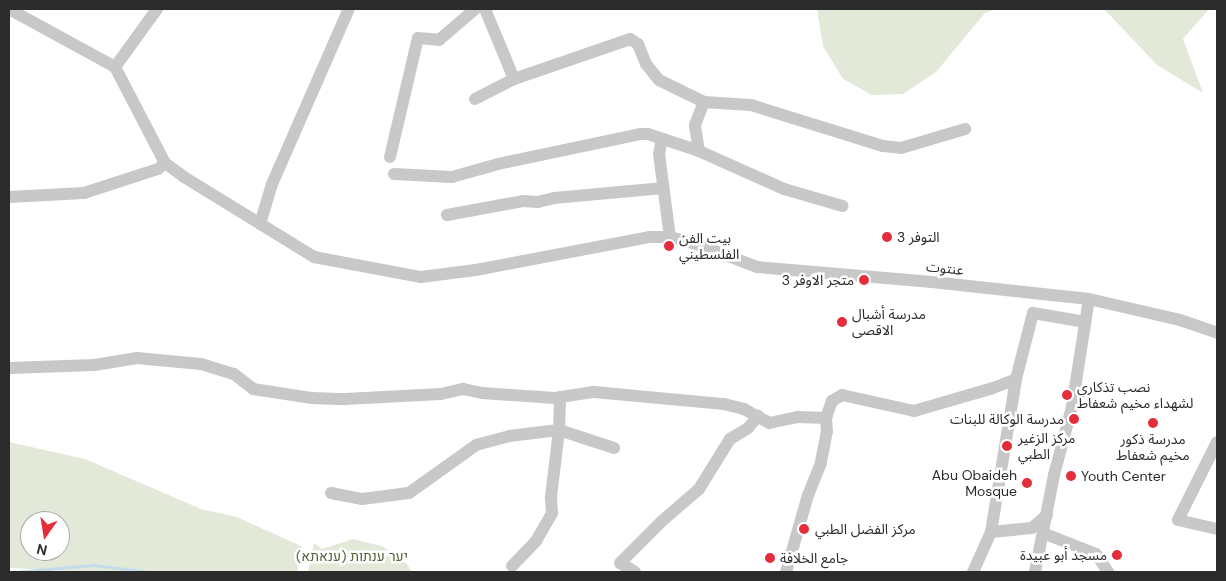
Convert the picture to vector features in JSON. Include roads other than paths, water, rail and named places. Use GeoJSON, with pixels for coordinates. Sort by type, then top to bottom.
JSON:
{"type":"FeatureCollection","features":[{"type":"Feature","properties":{"kind":"street"},"geometry":{"type":"LineString","coordinates":[[9,9],[115,67],[166,163],[158,169],[84,193],[9,197]]}},
{"type":"Feature","properties":{"kind":"street"},"geometry":{"type":"LineString","coordinates":[[115,67],[158,9]]}},
{"type":"Feature","properties":{"kind":"street"},"geometry":{"type":"LineString","coordinates":[[260,224],[272,184],[349,9]]}},
{"type":"Feature","properties":{"kind":"street"},"geometry":{"type":"LineString","coordinates":[[390,157],[418,38],[439,40],[475,9]]}},
{"type":"Feature","properties":{"kind":"street"},"geometry":{"type":"LineString","coordinates":[[485,9],[514,79]]}},
{"type":"Feature","properties":{"kind":"street"},"geometry":{"type":"LineString","coordinates":[[475,99],[514,79],[630,39],[638,44],[646,64],[659,80],[704,102],[751,105],[883,146],[901,148],[965,129]]}},
{"type":"Feature","properties":{"kind":"street"},"geometry":{"type":"LineString","coordinates":[[699,151],[695,125],[704,102]]}},
{"type":"Feature","properties":{"kind":"street"},"geometry":{"type":"LineString","coordinates":[[394,174],[452,177],[498,164],[640,134],[699,151],[784,189],[843,206]]}},
{"type":"Feature","properties":{"kind":"street"},"geometry":{"type":"LineString","coordinates":[[662,139],[659,154],[670,237]]}},
{"type":"Feature","properties":{"kind":"street","name":"عنتوت"},"geometry":{"type":"LineString","coordinates":[[166,163],[184,177],[314,257],[421,277],[476,270],[649,238],[670,237],[697,244],[757,267],[932,282],[1089,299],[1180,320],[1217,333]]}},
{"type":"Feature","properties":{"kind":"street"},"geometry":{"type":"LineString","coordinates":[[447,216],[524,200],[538,202],[554,198],[664,188]]}},
{"type":"Feature","properties":{"kind":"street"},"geometry":{"type":"LineString","coordinates":[[1035,572],[1046,514],[1072,407],[1089,299]]}},
{"type":"Feature","properties":{"kind":"street"},"geometry":{"type":"LineString","coordinates":[[973,572],[991,532],[1016,378],[1033,314],[1085,322]]}},
{"type":"Feature","properties":{"kind":"street"},"geometry":{"type":"LineString","coordinates":[[9,368],[94,365],[138,358],[201,364],[234,374],[253,389],[304,397],[345,399],[442,394],[463,389],[491,394],[560,397],[594,392],[642,398],[694,400],[744,409],[769,423],[798,417],[826,418]]}},
{"type":"Feature","properties":{"kind":"street"},"geometry":{"type":"LineString","coordinates":[[786,572],[808,495],[821,463],[827,431],[826,418],[832,401],[842,395],[914,411],[993,388],[1016,378]]}},
{"type":"Feature","properties":{"kind":"street"},"geometry":{"type":"LineString","coordinates":[[512,566],[536,541],[552,513],[551,497],[559,430],[560,397]]}},
{"type":"Feature","properties":{"kind":"street"},"geometry":{"type":"LineString","coordinates":[[635,572],[620,563],[662,521],[699,489],[730,439],[748,428],[758,416]]}},
{"type":"Feature","properties":{"kind":"street"},"geometry":{"type":"LineString","coordinates":[[331,493],[362,500],[409,493],[476,445],[509,436],[559,430],[614,448]]}},
{"type":"Feature","properties":{"kind":"street"},"geometry":{"type":"LineString","coordinates":[[1217,442],[1178,520],[1217,529]]}},
{"type":"Feature","properties":{"kind":"street"},"geometry":{"type":"LineString","coordinates":[[991,532],[1032,528],[1046,514]]}},
{"type":"Feature","properties":{"kind":"street"},"geometry":{"type":"LineString","coordinates":[[1043,533],[1096,554],[1108,572]]}},
{"type":"Feature","properties":{"kind":"waterway"},"geometry":{"type":"LineString","coordinates":[[15,572],[94,565],[150,572]]}},
{"type":"Feature","properties":{"kind":"place","name":"التوفر 3"},"geometry":{"type":"Point","coordinates":[887,237]}},
{"type":"Feature","properties":{"kind":"place","name":"بيت الفن الفلسطيني"},"geometry":{"type":"Point","coordinates":[669,246]}},
{"type":"Feature","properties":{"kind":"place","name":"متجر الاوفر 3"},"geometry":{"type":"Point","coordinates":[864,280]}},
{"type":"Feature","properties":{"kind":"place","name":"مدرسة أشبال الاقصى"},"geometry":{"type":"Point","coordinates":[842,322]}},
{"type":"Feature","properties":{"kind":"place","name":"نصب تذكاري لشهداء مخيم شعفاط"},"geometry":{"type":"Point","coordinates":[1067,395]}},
{"type":"Feature","properties":{"kind":"place","name":"مدرسة الوكالة للبنات"},"geometry":{"type":"Point","coordinates":[1074,419]}},
{"type":"Feature","properties":{"kind":"place","name":"مدرسة ذكور مخيم شعفاط"},"geometry":{"type":"Point","coordinates":[1153,423]}},
{"type":"Feature","properties":{"kind":"place","name":"مركز الزغير الطبي"},"geometry":{"type":"Point","coordinates":[1007,446]}},
{"type":"Feature","properties":{"kind":"place","name":"Youth Center"},"geometry":{"type":"Point","coordinates":[1071,476]}},
{"type":"Feature","properties":{"kind":"place","name":"Abu Obaideh Mosque"},"geometry":{"type":"Point","coordinates":[1027,483]}},
{"type":"Feature","properties":{"kind":"place","name":"مركز الفضل الطبي"},"geometry":{"type":"Point","coordinates":[804,529]}},
{"type":"Feature","properties":{"kind":"place","name":"مسجد أبو عبيدة"},"geometry":{"type":"Point","coordinates":[1117,555]}},
{"type":"Feature","properties":{"kind":"place","name":"جامع الخلافة"},"geometry":{"type":"Point","coordinates":[770,558]}},
{"type":"Feature","properties":{"kind":"park label","name":"יער ענתות (ענאתא)"},"geometry":{"type":"Point","coordinates":[352,556]}}]}
